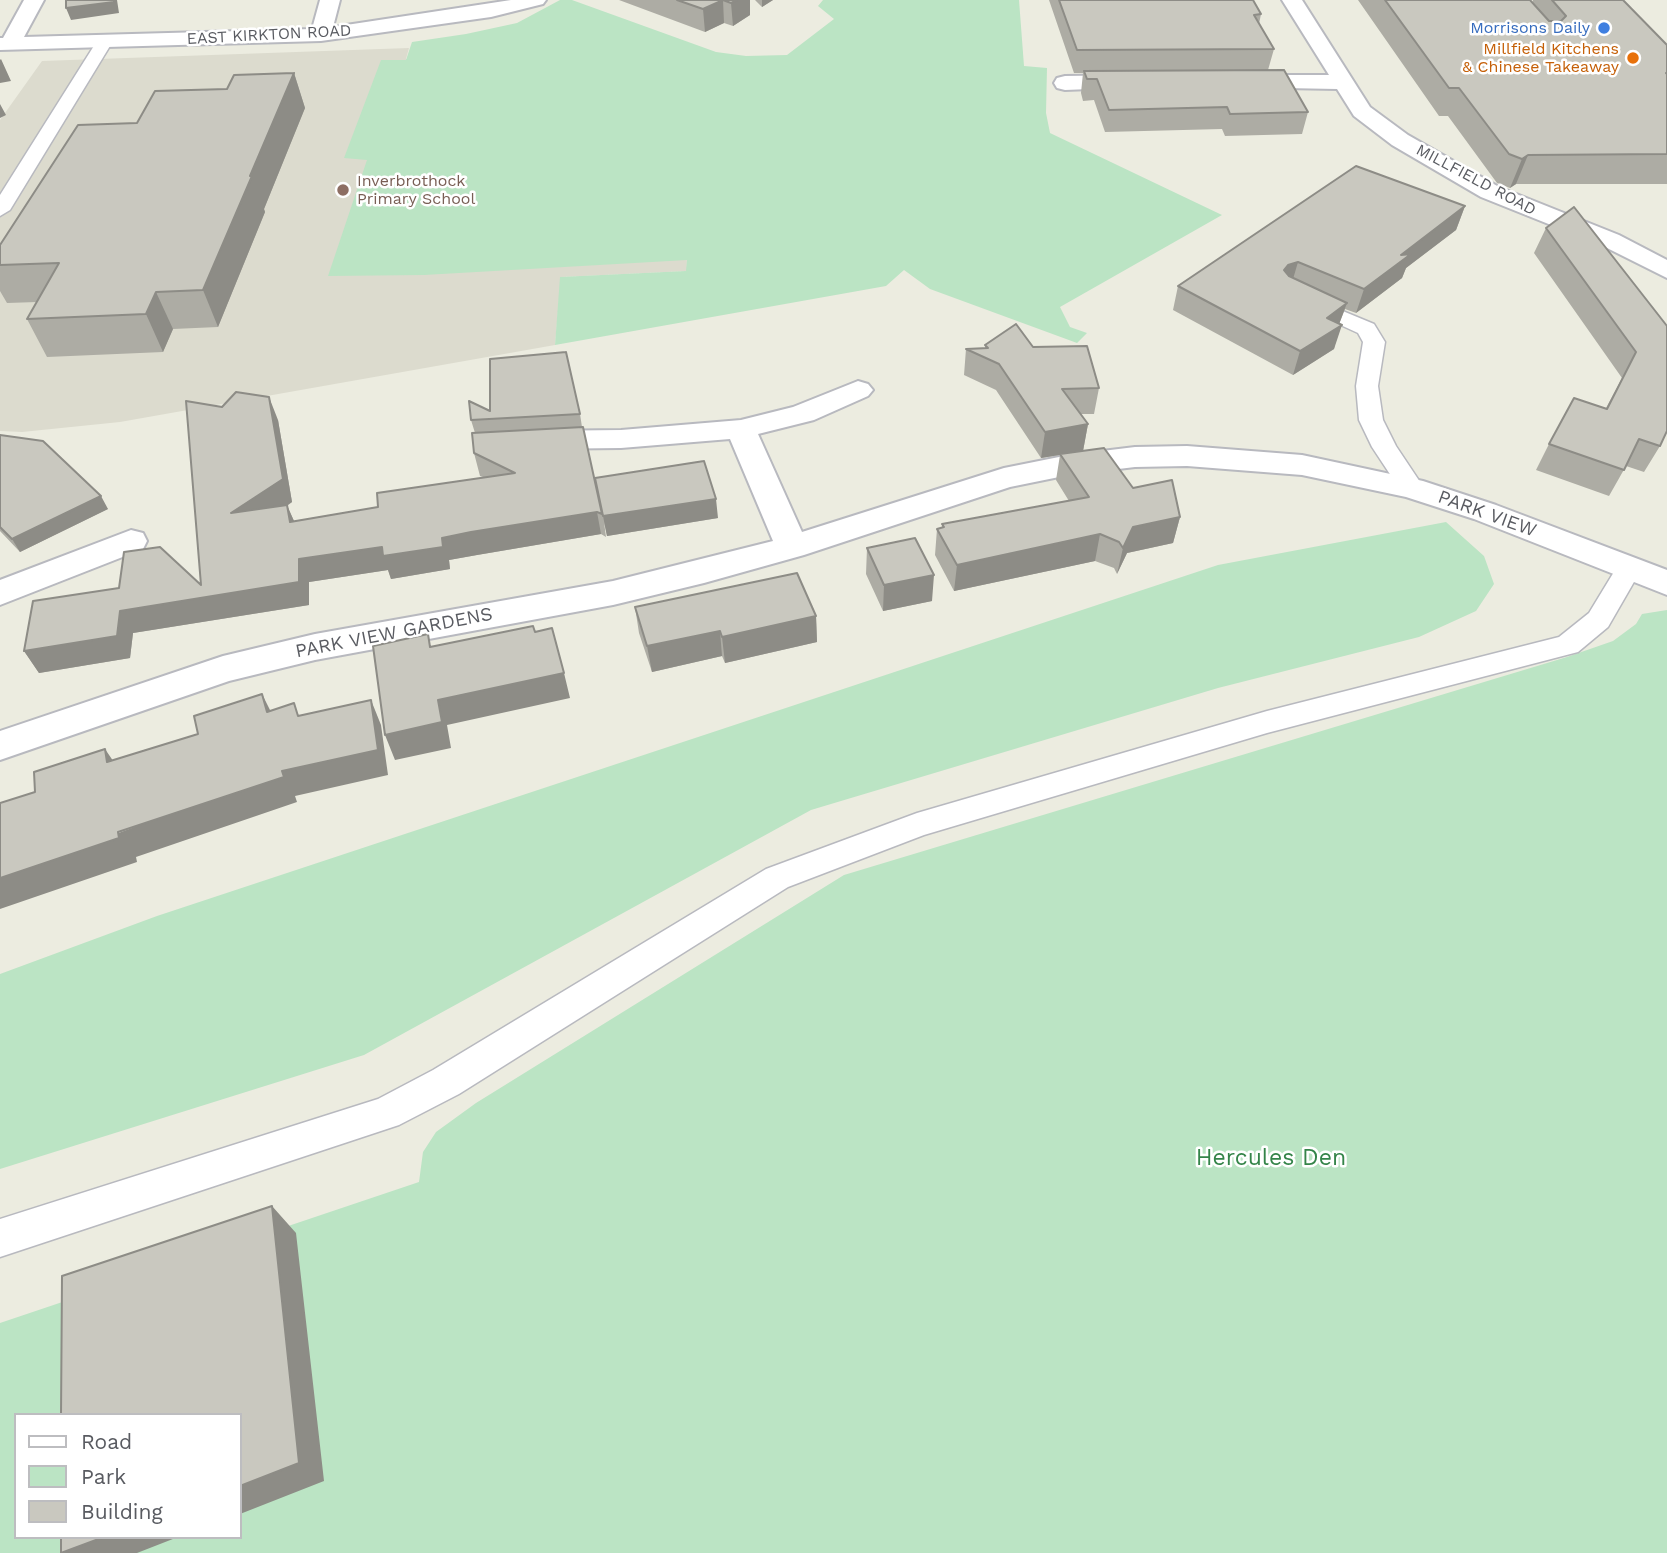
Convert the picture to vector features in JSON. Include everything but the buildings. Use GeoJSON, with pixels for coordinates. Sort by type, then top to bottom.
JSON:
{"type":"FeatureCollection","features":[{"type":"Feature","properties":{"kind":"street"},"geometry":{"type":"LineString","coordinates":[[5,44],[34,0]]}},
{"type":"Feature","properties":{"kind":"street"},"geometry":{"type":"LineString","coordinates":[[321,35],[330,0]]}},
{"type":"Feature","properties":{"kind":"street","name":"EAST KIRKTON ROAD"},"geometry":{"type":"LineString","coordinates":[[5,44],[321,35],[491,11],[536,0]]}},
{"type":"Feature","properties":{"kind":"street","name":"MILLFIELD ROAD"},"geometry":{"type":"LineString","coordinates":[[1292,0],[1341,82],[1362,111],[1439,165],[1490,192],[1610,240],[1667,270]]}},
{"type":"Feature","properties":{"kind":"street"},"geometry":{"type":"LineString","coordinates":[[1065,83],[1148,82]]}},
{"type":"Feature","properties":{"kind":"street"},"geometry":{"type":"LineString","coordinates":[[1217,82],[1341,82]]}},
{"type":"Feature","properties":{"kind":"street"},"geometry":{"type":"LineString","coordinates":[[505,441],[621,439],[741,429],[803,414],[858,390]]}},
{"type":"Feature","properties":{"kind":"street"},"geometry":{"type":"LineString","coordinates":[[741,429],[792,547]]}},
{"type":"Feature","properties":{"kind":"street","name":"PARK VIEW GARDENS"},"geometry":{"type":"LineString","coordinates":[[1,741],[223,669],[315,647],[613,593],[704,572],[792,547],[1004,478],[1069,465],[1135,457],[1187,456],[1302,466]]}},
{"type":"Feature","properties":{"kind":"street","name":"PARK VIEW"},"geometry":{"type":"LineString","coordinates":[[1302,466],[1412,488],[1485,512],[1667,583]]}},
{"type":"Feature","properties":{"kind":"street"},"geometry":{"type":"LineString","coordinates":[[0,593],[131,541]]}},
{"type":"Feature","properties":{"kind":"lane"},"geometry":{"type":"LineString","coordinates":[[0,209],[105,41]]}},
{"type":"Feature","properties":{"kind":"lane"},"geometry":{"type":"LineString","coordinates":[[1290,295],[1366,330],[1374,342],[1367,386],[1371,420],[1384,447],[1412,488]]}},
{"type":"Feature","properties":{"kind":"lane"},"geometry":{"type":"LineString","coordinates":[[0,1238],[386,1113],[446,1082],[777,878],[790,873],[918,825],[1267,722],[1568,645],[1599,620],[1629,568]]}},
{"type":"Feature","properties":{"kind":"shaded area","name":"Inverbrothock Primary School"},"geometry":{"type":"Polygon","coordinates":[[[409,48],[406,59],[685,90],[687,271],[561,277],[555,345],[120,422],[22,432],[0,431],[0,120],[42,61],[409,48]]]}},
{"type":"Feature","properties":{"kind":"green space"},"geometry":{"type":"Polygon","coordinates":[[[560,0],[572,0],[716,52],[746,56],[787,55],[834,19],[818,6],[823,0],[1019,0],[1024,66],[1047,68],[1046,113],[1050,133],[1222,215],[1060,307],[1070,327],[1087,333],[1077,343],[930,289],[904,270],[886,286],[555,345],[560,277],[686,271],[687,260],[424,275],[328,276],[367,160],[344,158],[381,60],[406,60],[412,42],[517,23],[560,0]]]}},
{"type":"Feature","properties":{"kind":"green space"},"geometry":{"type":"Polygon","coordinates":[[[1446,522],[1484,556],[1494,584],[1476,611],[1419,637],[1218,688],[811,810],[364,1055],[0,1169],[0,974],[157,916],[1218,565],[1446,522]]]}},
{"type":"Feature","properties":{"kind":"green space","name":"Hercules Den"},"geometry":{"type":"Polygon","coordinates":[[[1667,610],[1667,1553],[0,1553],[0,1323],[419,1182],[423,1152],[436,1132],[476,1103],[844,875],[1567,657],[1613,641],[1636,624],[1642,614],[1667,610]]]}},
{"type":"Feature","properties":{"kind":"place","name":"Morrisons Daily"},"geometry":{"type":"Point","coordinates":[1604,28]}},
{"type":"Feature","properties":{"kind":"place","name":"Millfield Kitchens & Chinese Takeaway"},"geometry":{"type":"Point","coordinates":[1633,58]}},
{"type":"Feature","properties":{"kind":"place","name":"Inverbrothock Primary School"},"geometry":{"type":"Point","coordinates":[343,190]}}]}
